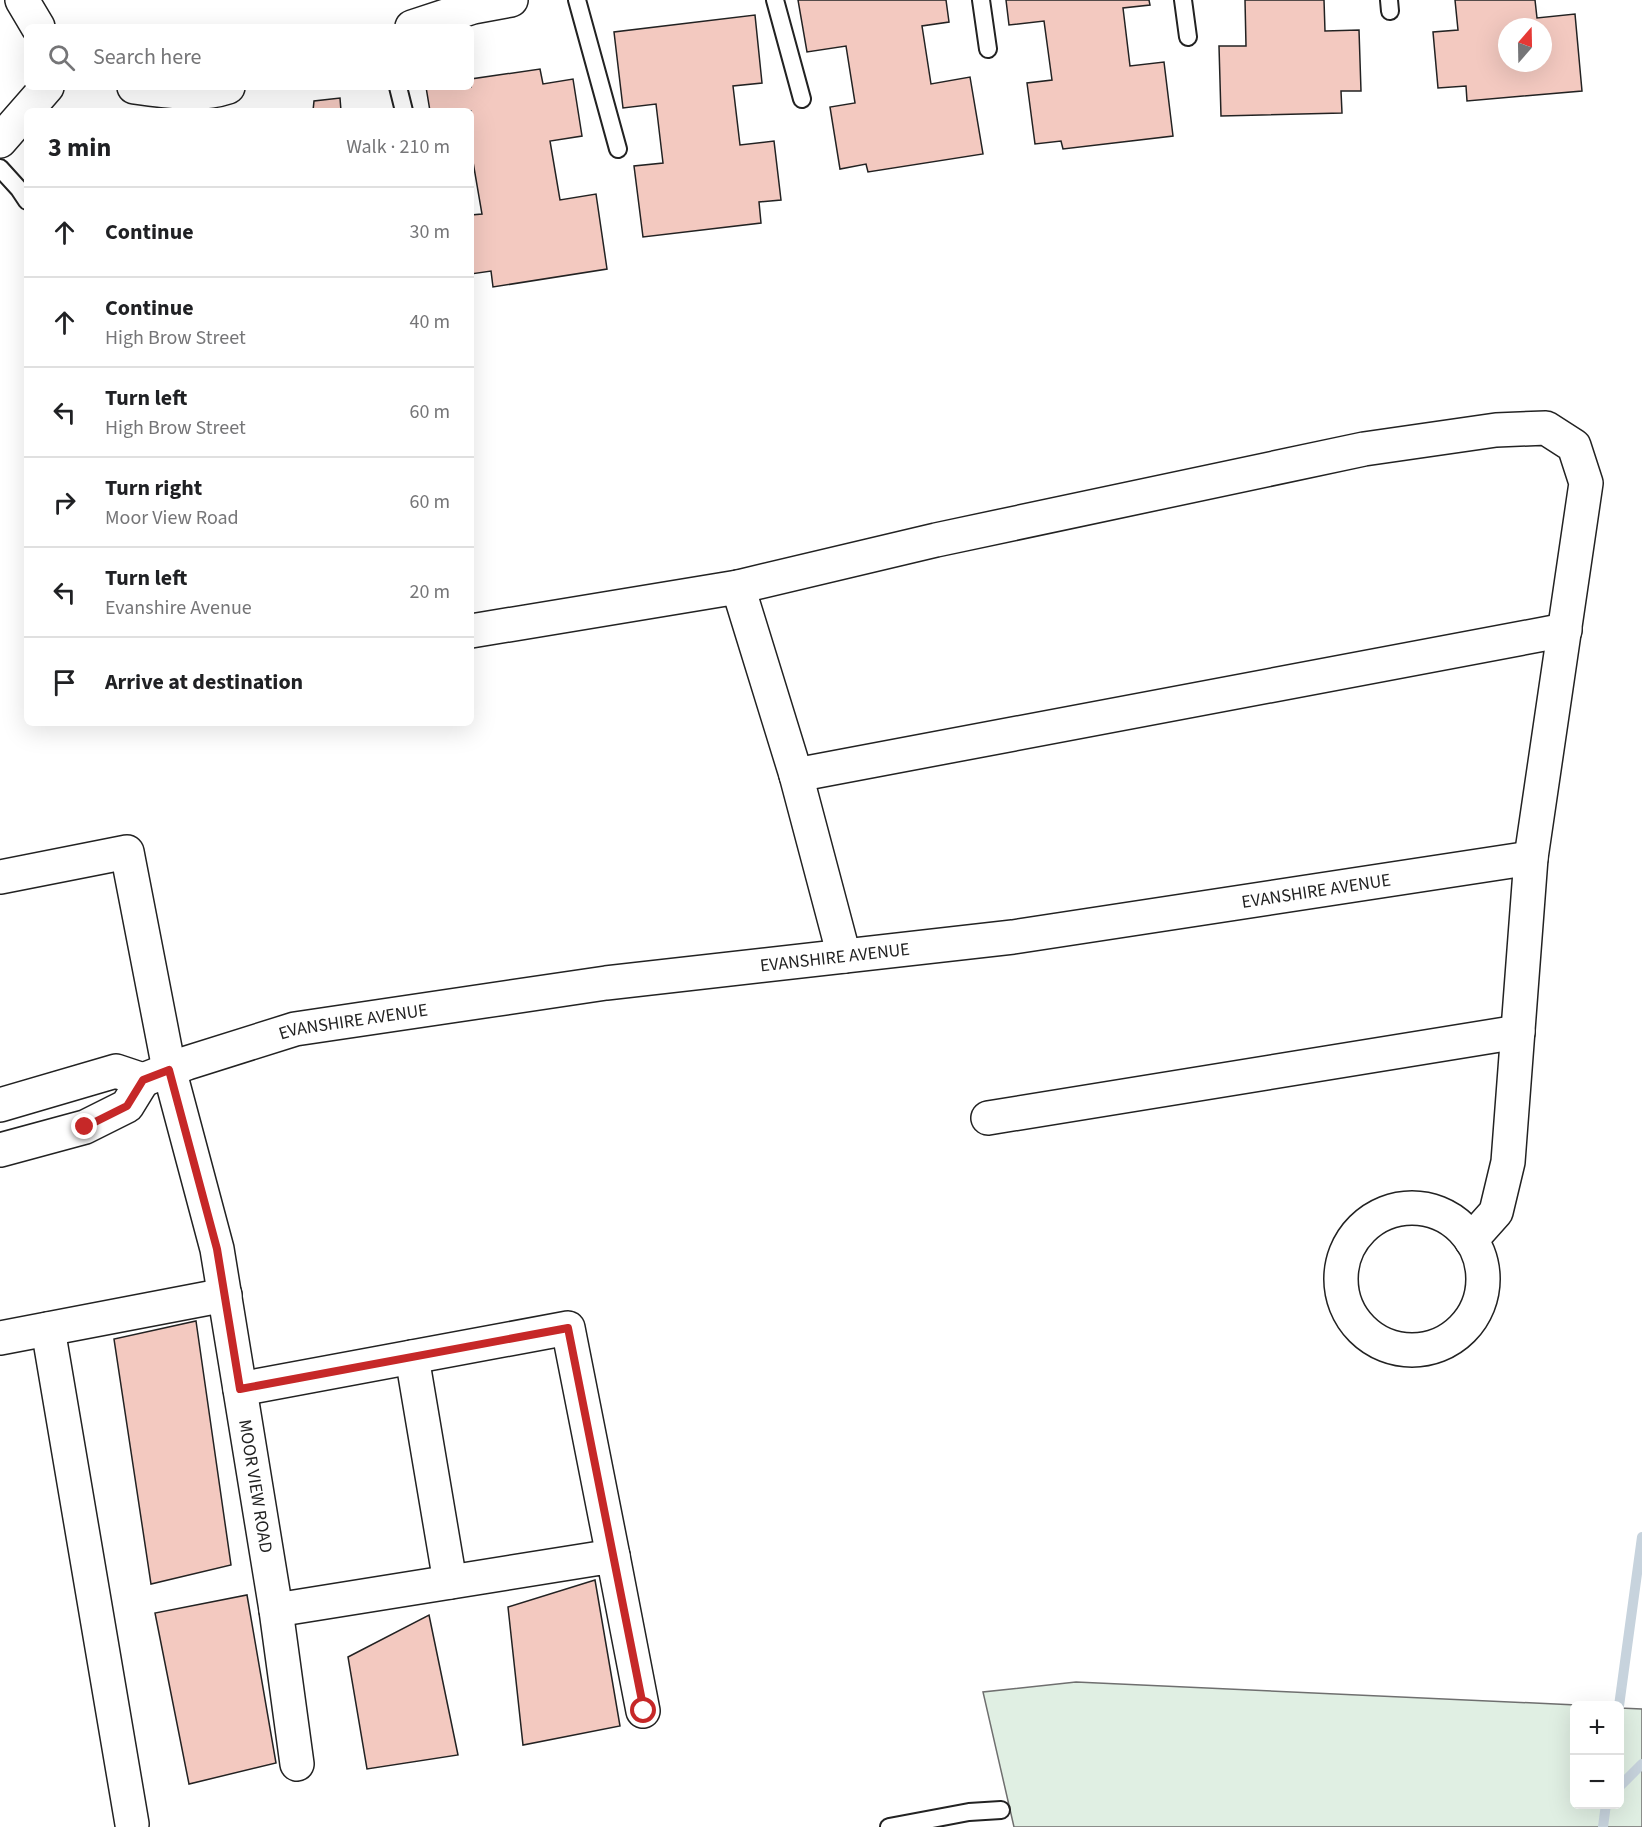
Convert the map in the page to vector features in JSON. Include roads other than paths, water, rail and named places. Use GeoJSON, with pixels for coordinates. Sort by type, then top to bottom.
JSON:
{"type":"FeatureCollection","features":[{"type":"Feature","properties":{"kind":"street"},"geometry":{"type":"LineString","coordinates":[[22,0],[36,24]]}},
{"type":"Feature","properties":{"kind":"street"},"geometry":{"type":"LineString","coordinates":[[419,24],[471,3],[511,0]]}},
{"type":"Feature","properties":{"kind":"street"},"geometry":{"type":"LineString","coordinates":[[28,108],[43,90]]}},
{"type":"Feature","properties":{"kind":"street"},"geometry":{"type":"LineString","coordinates":[[157,90],[220,96]]}},
{"type":"Feature","properties":{"kind":"street"},"geometry":{"type":"LineString","coordinates":[[0,141],[24,113]]}},
{"type":"Feature","properties":{"kind":"street"},"geometry":{"type":"LineString","coordinates":[[474,631],[738,587],[936,540],[1364,448],[1496,430],[1546,428],[1574,446],[1586,483],[1532,858],[1508,1162],[1496,1212],[1471,1240]]}},
{"type":"Feature","properties":{"kind":"street"},"geometry":{"type":"LineString","coordinates":[[738,587],[796,775],[844,956]]}},
{"type":"Feature","properties":{"kind":"street"},"geometry":{"type":"LineString","coordinates":[[796,775],[1564,630]]}},
{"type":"Feature","properties":{"kind":"street","name":"MOOR VIEW ROAD"},"geometry":{"type":"LineString","coordinates":[[0,877],[127,852],[156,1075],[217,1249],[276,1610],[297,1764]]}},
{"type":"Feature","properties":{"kind":"street","name":"EVANSHIRE AVENUE"},"geometry":{"type":"LineString","coordinates":[[156,1075],[295,1029],[606,983],[1013,937],[1532,858]]}},
{"type":"Feature","properties":{"kind":"street"},"geometry":{"type":"LineString","coordinates":[[987,1118],[1518,1032]]}},
{"type":"Feature","properties":{"kind":"street"},"geometry":{"type":"LineString","coordinates":[[40,1140],[13,1102],[117,1071],[156,1075]]}},
{"type":"Feature","properties":{"kind":"street"},"geometry":{"type":"LineString","coordinates":[[0,1150],[85,1127],[127,1106],[156,1075]]}},
{"type":"Feature","properties":{"kind":"street"},"geometry":{"type":"LineString","coordinates":[[1411,1208],[1434,1212],[1455,1223],[1471,1240],[1481,1261],[1483,1285],[1478,1307],[1465,1327],[1447,1342],[1425,1350],[1402,1350],[1379,1343],[1360,1329],[1347,1310],[1340,1287],[1342,1263],[1351,1241],[1367,1224],[1387,1212],[1411,1208]]}},
{"type":"Feature","properties":{"kind":"street"},"geometry":{"type":"LineString","coordinates":[[0,1338],[225,1295]]}},
{"type":"Feature","properties":{"kind":"street"},"geometry":{"type":"LineString","coordinates":[[240,1389],[568,1328],[644,1711]]}},
{"type":"Feature","properties":{"kind":"street"},"geometry":{"type":"LineString","coordinates":[[48,1329],[132,1824]]}},
{"type":"Feature","properties":{"kind":"street"},"geometry":{"type":"LineString","coordinates":[[412,1357],[450,1582]]}},
{"type":"Feature","properties":{"kind":"street"},"geometry":{"type":"LineString","coordinates":[[276,1610],[613,1556]]}},
{"type":"Feature","properties":{"kind":"lane"},"geometry":{"type":"LineString","coordinates":[[577,0],[618,149]]}},
{"type":"Feature","properties":{"kind":"lane"},"geometry":{"type":"LineString","coordinates":[[775,0],[802,99]]}},
{"type":"Feature","properties":{"kind":"lane"},"geometry":{"type":"LineString","coordinates":[[981,0],[988,49]]}},
{"type":"Feature","properties":{"kind":"lane"},"geometry":{"type":"LineString","coordinates":[[1183,0],[1188,37]]}},
{"type":"Feature","properties":{"kind":"lane"},"geometry":{"type":"LineString","coordinates":[[399,90],[403,108]]}},
{"type":"Feature","properties":{"kind":"lane"},"geometry":{"type":"LineString","coordinates":[[0,168],[24,196]]}},
{"type":"Feature","properties":{"kind":"lane"},"geometry":{"type":"LineString","coordinates":[[889,1827],[969,1812],[1001,1810]]}},
{"type":"Feature","properties":{"kind":"waterway"},"geometry":{"type":"LineString","coordinates":[[1620,1701],[1642,1537]]}},
{"type":"Feature","properties":{"kind":"waterway"},"geometry":{"type":"LineString","coordinates":[[1624,1782],[1642,1764]]}},
{"type":"Feature","properties":{"kind":"waterway"},"geometry":{"type":"LineString","coordinates":[[1603,1827],[1605,1809]]}}]}
